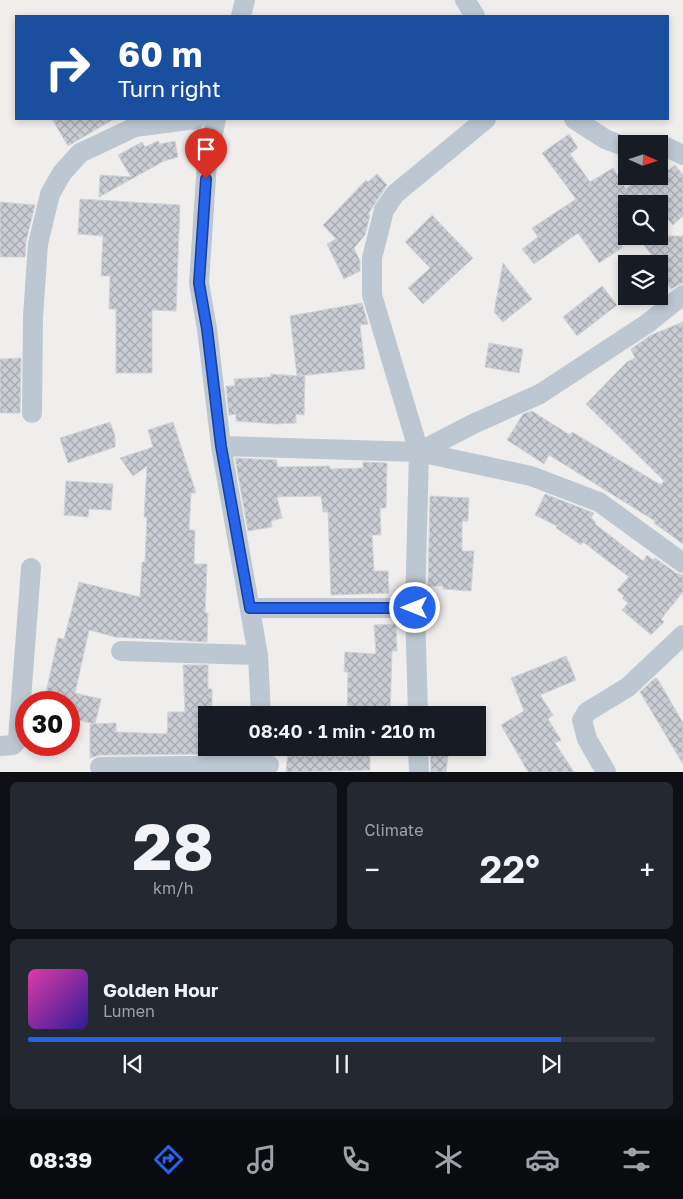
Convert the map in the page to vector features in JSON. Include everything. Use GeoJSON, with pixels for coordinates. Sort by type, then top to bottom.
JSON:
{"type":"FeatureCollection","features":[{"type":"Feature","properties":{"kind":"street"},"geometry":{"type":"LineString","coordinates":[[241,15],[245,0]]}},
{"type":"Feature","properties":{"kind":"street"},"geometry":{"type":"LineString","coordinates":[[465,0],[474,15]]}},
{"type":"Feature","properties":{"kind":"street"},"geometry":{"type":"LineString","coordinates":[[32,413],[33,317],[38,244],[50,194],[62,173],[80,153],[135,127],[188,120]]}},
{"type":"Feature","properties":{"kind":"street"},"geometry":{"type":"LineString","coordinates":[[216,120],[207,162],[199,283],[207,329],[221,446],[258,655],[261,706]]}},
{"type":"Feature","properties":{"kind":"street"},"geometry":{"type":"LineString","coordinates":[[418,706],[415,608],[419,452],[372,295],[372,258],[384,210],[395,194],[485,120]]}},
{"type":"Feature","properties":{"kind":"street"},"geometry":{"type":"LineString","coordinates":[[576,120],[605,139],[618,144]]}},
{"type":"Feature","properties":{"kind":"street"},"geometry":{"type":"LineString","coordinates":[[668,148],[683,155]]}},
{"type":"Feature","properties":{"kind":"street"},"geometry":{"type":"LineString","coordinates":[[419,452],[473,424],[540,394],[648,323],[683,295]]}},
{"type":"Feature","properties":{"kind":"street"},"geometry":{"type":"LineString","coordinates":[[221,446],[419,452],[532,476],[599,502],[683,563]]}},
{"type":"Feature","properties":{"kind":"street"},"geometry":{"type":"LineString","coordinates":[[0,746],[13,745],[18,739],[31,568]]}},
{"type":"Feature","properties":{"kind":"street"},"geometry":{"type":"LineString","coordinates":[[250,608],[415,608]]}},
{"type":"Feature","properties":{"kind":"street"},"geometry":{"type":"LineString","coordinates":[[606,772],[587,739],[582,720],[587,712],[628,687],[683,634]]}},
{"type":"Feature","properties":{"kind":"street"},"geometry":{"type":"LineString","coordinates":[[121,651],[258,655]]}},
{"type":"Feature","properties":{"kind":"street"},"geometry":{"type":"LineString","coordinates":[[418,756],[419,772]]}},
{"type":"Feature","properties":{"kind":"street"},"geometry":{"type":"LineString","coordinates":[[100,767],[268,761]]}},
{"type":"Feature","properties":{"kind":"building"},"geometry":{"type":"Polygon","coordinates":[[[53,120],[112,120],[68,146],[53,120]]]}},
{"type":"Feature","properties":{"kind":"building"},"geometry":{"type":"Polygon","coordinates":[[[569,134],[578,148],[570,154],[590,182],[613,168],[618,176],[618,185],[624,185],[626,189],[631,185],[668,185],[668,169],[669,170],[675,165],[683,175],[683,216],[673,225],[668,219],[668,195],[618,195],[618,245],[622,245],[622,248],[599,263],[578,233],[534,264],[522,249],[538,237],[532,228],[576,199],[542,153],[569,134]]]}},
{"type":"Feature","properties":{"kind":"building"},"geometry":{"type":"Polygon","coordinates":[[[158,141],[160,144],[175,141],[178,157],[164,161],[99,197],[100,175],[131,177],[118,155],[142,142],[145,147],[158,141]]]}},
{"type":"Feature","properties":{"kind":"building"},"geometry":{"type":"Polygon","coordinates":[[[377,174],[387,185],[368,214],[370,215],[365,235],[354,248],[360,261],[360,271],[344,279],[327,244],[336,239],[323,225],[366,180],[368,182],[377,174]]]}},
{"type":"Feature","properties":{"kind":"building"},"geometry":{"type":"Polygon","coordinates":[[[80,199],[180,205],[176,311],[152,310],[152,373],[116,373],[116,309],[109,309],[110,276],[101,276],[103,236],[78,234],[80,199]]]}},
{"type":"Feature","properties":{"kind":"building"},"geometry":{"type":"Polygon","coordinates":[[[0,202],[35,205],[26,241],[25,257],[0,257],[0,202]]]}},
{"type":"Feature","properties":{"kind":"building"},"geometry":{"type":"Polygon","coordinates":[[[432,215],[473,258],[423,304],[408,288],[430,268],[405,242],[432,215]]]}},
{"type":"Feature","properties":{"kind":"building"},"geometry":{"type":"Polygon","coordinates":[[[668,236],[683,236],[683,283],[671,289],[668,285],[668,255],[652,255],[644,245],[668,245],[668,236]]]}},
{"type":"Feature","properties":{"kind":"building"},"geometry":{"type":"Polygon","coordinates":[[[503,263],[532,299],[503,322],[494,312],[503,263]]]}},
{"type":"Feature","properties":{"kind":"building"},"geometry":{"type":"Polygon","coordinates":[[[602,286],[617,305],[577,336],[563,317],[602,286]]]}},
{"type":"Feature","properties":{"kind":"building"},"geometry":{"type":"Polygon","coordinates":[[[362,303],[368,324],[360,325],[365,369],[298,376],[305,376],[304,415],[296,414],[296,423],[276,424],[236,421],[236,414],[229,415],[226,386],[235,386],[234,379],[271,377],[271,374],[297,376],[290,316],[362,303]]]}},
{"type":"Feature","properties":{"kind":"building"},"geometry":{"type":"Polygon","coordinates":[[[683,322],[683,544],[654,523],[655,521],[549,455],[544,464],[507,440],[523,414],[532,411],[570,435],[572,432],[661,485],[664,481],[586,404],[627,362],[635,358],[631,349],[651,335],[683,322]]]}},
{"type":"Feature","properties":{"kind":"building"},"geometry":{"type":"Polygon","coordinates":[[[489,343],[523,349],[519,373],[485,367],[489,343]]]}},
{"type":"Feature","properties":{"kind":"building"},"geometry":{"type":"Polygon","coordinates":[[[21,358],[20,413],[0,413],[0,359],[21,358]]]}},
{"type":"Feature","properties":{"kind":"building"},"geometry":{"type":"Polygon","coordinates":[[[110,422],[115,436],[115,447],[68,463],[60,438],[110,422]]]}},
{"type":"Feature","properties":{"kind":"building"},"geometry":{"type":"Polygon","coordinates":[[[173,422],[196,493],[191,493],[189,530],[195,530],[194,564],[207,564],[205,613],[208,613],[207,642],[115,637],[89,630],[75,691],[46,691],[58,638],[64,639],[79,582],[140,597],[142,562],[145,562],[147,517],[144,517],[147,466],[133,476],[120,458],[153,447],[148,430],[173,422]]]}},
{"type":"Feature","properties":{"kind":"building"},"geometry":{"type":"Polygon","coordinates":[[[235,458],[277,460],[277,467],[330,466],[330,469],[363,468],[363,462],[387,463],[386,508],[380,508],[381,535],[372,535],[374,571],[388,571],[389,593],[331,595],[328,512],[323,512],[321,496],[277,497],[282,518],[271,521],[272,527],[248,531],[235,458]]]}},
{"type":"Feature","properties":{"kind":"building"},"geometry":{"type":"Polygon","coordinates":[[[66,481],[113,484],[111,510],[89,509],[88,517],[64,515],[66,481]]]}},
{"type":"Feature","properties":{"kind":"building"},"geometry":{"type":"Polygon","coordinates":[[[545,494],[594,513],[591,518],[596,522],[595,524],[643,561],[647,555],[653,560],[655,558],[676,573],[683,575],[683,592],[661,619],[664,622],[651,635],[622,610],[628,603],[617,590],[629,577],[583,542],[581,545],[556,528],[557,526],[535,515],[545,494]]]}},
{"type":"Feature","properties":{"kind":"building"},"geometry":{"type":"Polygon","coordinates":[[[430,496],[469,498],[468,521],[462,521],[462,551],[474,551],[471,591],[443,589],[443,586],[428,586],[430,496]]]}},
{"type":"Feature","properties":{"kind":"building"},"geometry":{"type":"Polygon","coordinates":[[[396,624],[397,651],[392,651],[390,706],[347,706],[348,672],[344,672],[345,652],[376,654],[374,625],[396,624]]]}},
{"type":"Feature","properties":{"kind":"building"},"geometry":{"type":"Polygon","coordinates":[[[566,656],[576,680],[540,695],[553,715],[548,719],[561,740],[555,743],[574,772],[528,772],[501,725],[524,711],[511,678],[566,656]]]}},
{"type":"Feature","properties":{"kind":"building"},"geometry":{"type":"Polygon","coordinates":[[[183,665],[208,665],[208,689],[212,689],[212,706],[198,706],[198,754],[100,755],[90,758],[90,724],[116,723],[116,732],[167,734],[168,712],[185,712],[183,665]]]}},
{"type":"Feature","properties":{"kind":"building"},"geometry":{"type":"Polygon","coordinates":[[[657,678],[683,723],[683,764],[640,692],[657,678]]]}},
{"type":"Feature","properties":{"kind":"building"},"geometry":{"type":"Polygon","coordinates":[[[80,694],[101,699],[95,724],[80,721],[80,694]]]}},
{"type":"Feature","properties":{"kind":"building"},"geometry":{"type":"Polygon","coordinates":[[[287,756],[370,756],[370,770],[286,772],[287,756]]]}},
{"type":"Feature","properties":{"kind":"building"},"geometry":{"type":"Polygon","coordinates":[[[430,756],[448,756],[446,772],[431,772],[430,756]]]}},
{"type":"Feature","properties":{"kind":"route"},"geometry":{"type":"LineString","coordinates":[[206,179],[199,283],[207,329],[221,446],[250,608],[415,608]]}}]}
